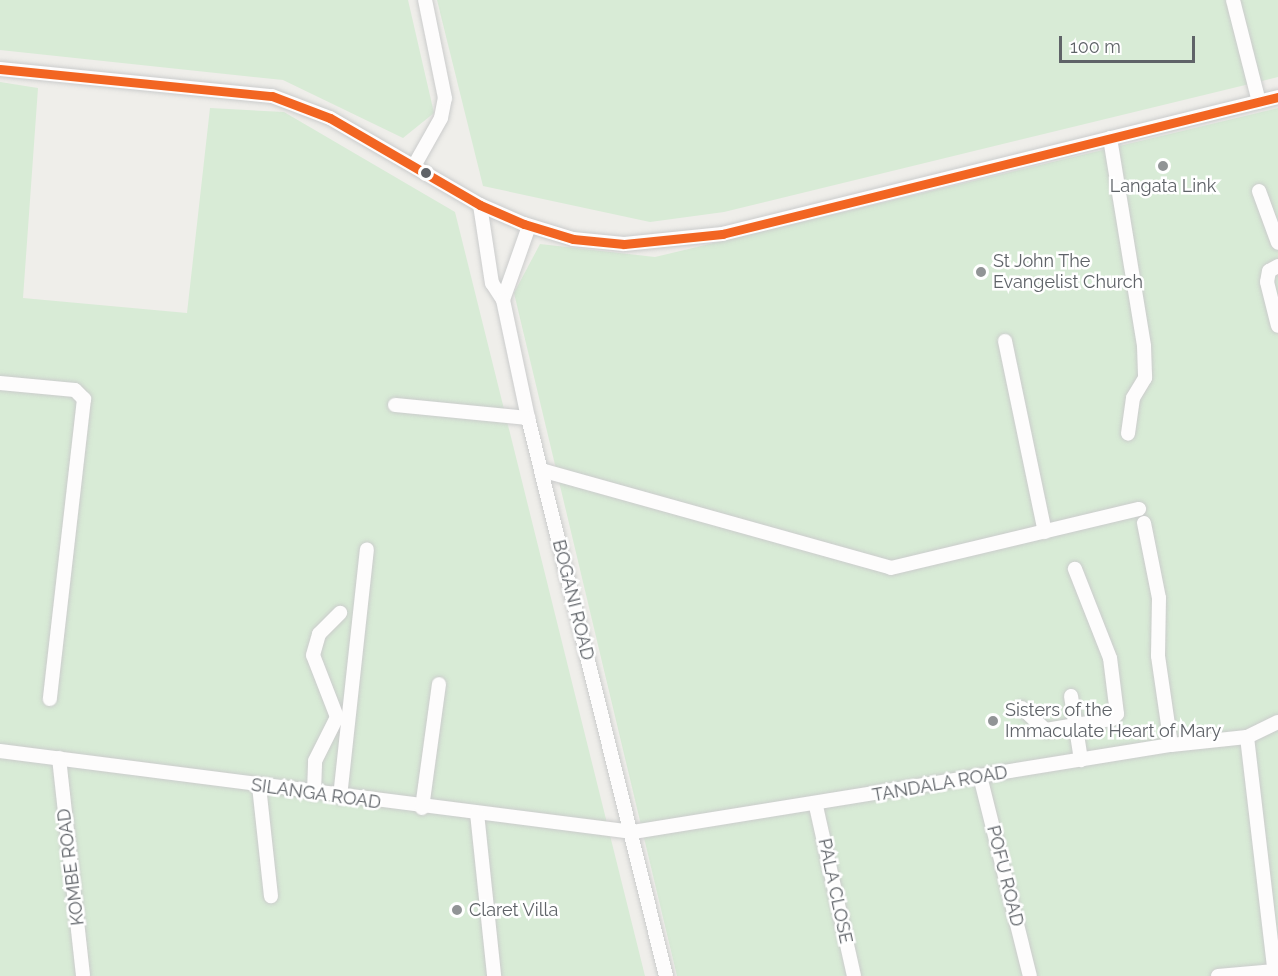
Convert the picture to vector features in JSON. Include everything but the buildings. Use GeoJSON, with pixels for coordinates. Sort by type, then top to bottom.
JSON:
{"type":"FeatureCollection","features":[{"type":"Feature","properties":{"kind":"street"},"geometry":{"type":"LineString","coordinates":[[414,166],[441,118],[445,98],[425,0]]}},
{"type":"Feature","properties":{"kind":"street"},"geometry":{"type":"LineString","coordinates":[[1233,0],[1259,102]]}},
{"type":"Feature","properties":{"kind":"street"},"geometry":{"type":"LineString","coordinates":[[0,69],[272,96],[330,118],[480,205],[530,226],[603,243],[695,238],[1278,97]]}},
{"type":"Feature","properties":{"kind":"street"},"geometry":{"type":"LineString","coordinates":[[1110,138],[1144,346],[1145,378],[1133,398],[1128,434]]}},
{"type":"Feature","properties":{"kind":"street"},"geometry":{"type":"LineString","coordinates":[[1259,191],[1278,243]]}},
{"type":"Feature","properties":{"kind":"street","name":"BOGANI ROAD"},"geometry":{"type":"LineString","coordinates":[[480,205],[492,283],[503,300],[528,418],[633,832],[666,976]]}},
{"type":"Feature","properties":{"kind":"street"},"geometry":{"type":"LineString","coordinates":[[503,300],[530,226]]}},
{"type":"Feature","properties":{"kind":"street"},"geometry":{"type":"LineString","coordinates":[[1278,266],[1267,277],[1278,326]]}},
{"type":"Feature","properties":{"kind":"street"},"geometry":{"type":"LineString","coordinates":[[1005,341],[1045,532]]}},
{"type":"Feature","properties":{"kind":"street"},"geometry":{"type":"LineString","coordinates":[[0,383],[75,390],[84,399],[50,699]]}},
{"type":"Feature","properties":{"kind":"street"},"geometry":{"type":"LineString","coordinates":[[395,405],[528,418]]}},
{"type":"Feature","properties":{"kind":"street"},"geometry":{"type":"LineString","coordinates":[[541,470],[882,568],[1140,509]]}},
{"type":"Feature","properties":{"kind":"street"},"geometry":{"type":"LineString","coordinates":[[1144,523],[1159,598],[1158,657],[1171,745]]}},
{"type":"Feature","properties":{"kind":"street"},"geometry":{"type":"LineString","coordinates":[[340,797],[367,549]]}},
{"type":"Feature","properties":{"kind":"street"},"geometry":{"type":"LineString","coordinates":[[1022,708],[1046,730],[1112,719],[1117,714],[1110,658],[1075,569]]}},
{"type":"Feature","properties":{"kind":"street"},"geometry":{"type":"LineString","coordinates":[[314,793],[315,760],[337,717],[313,655],[319,634],[340,613]]}},
{"type":"Feature","properties":{"kind":"street"},"geometry":{"type":"LineString","coordinates":[[422,808],[440,684]]}},
{"type":"Feature","properties":{"kind":"street"},"geometry":{"type":"LineString","coordinates":[[1071,696],[1082,760]]}},
{"type":"Feature","properties":{"kind":"street"},"geometry":{"type":"LineString","coordinates":[[1218,976],[1275,973],[1271,877],[1248,737],[1278,722]]}},
{"type":"Feature","properties":{"kind":"street","name":"TANDALA ROAD"},"geometry":{"type":"LineString","coordinates":[[633,832],[816,806],[1171,745],[1248,737]]}},
{"type":"Feature","properties":{"kind":"street","name":"SILANGA ROAD"},"geometry":{"type":"LineString","coordinates":[[0,751],[422,808],[633,832]]}},
{"type":"Feature","properties":{"kind":"street","name":"KOMBE ROAD"},"geometry":{"type":"LineString","coordinates":[[59,758],[83,976]]}},
{"type":"Feature","properties":{"kind":"street","name":"POFU ROAD"},"geometry":{"type":"LineString","coordinates":[[980,776],[1030,976]]}},
{"type":"Feature","properties":{"kind":"street"},"geometry":{"type":"LineString","coordinates":[[259,786],[271,896]]}},
{"type":"Feature","properties":{"kind":"street","name":"PALA CLOSE"},"geometry":{"type":"LineString","coordinates":[[816,806],[854,976]]}},
{"type":"Feature","properties":{"kind":"street"},"geometry":{"type":"LineString","coordinates":[[477,813],[494,976]]}},
{"type":"Feature","properties":{"kind":"green space"},"geometry":{"type":"Polygon","coordinates":[[[0,0],[408,0],[434,113],[403,138],[283,80],[0,50],[0,0]]]}},
{"type":"Feature","properties":{"kind":"green space"},"geometry":{"type":"Polygon","coordinates":[[[437,0],[1278,0],[1278,77],[724,212],[650,222],[483,186],[437,0]]]}},
{"type":"Feature","properties":{"kind":"green space"},"geometry":{"type":"Polygon","coordinates":[[[0,82],[38,88],[23,298],[187,313],[210,108],[284,112],[455,212],[645,976],[0,976],[0,82]]]}},
{"type":"Feature","properties":{"kind":"green space"},"geometry":{"type":"Polygon","coordinates":[[[1278,108],[1278,976],[677,976],[514,293],[540,244],[655,257],[1278,108]]]}},
{"type":"Feature","properties":{"kind":"transit line"},"geometry":{"type":"LineString","coordinates":[[0,69],[272,96],[330,118],[480,205],[524,224],[573,239],[624,244],[722,234],[1278,97]]}},
{"type":"Feature","properties":{"kind":"place","name":"Langata Link"},"geometry":{"type":"Point","coordinates":[1163,166]}},
{"type":"Feature","properties":{"kind":"place","name":"St John The Evangelist Church"},"geometry":{"type":"Point","coordinates":[981,272]}},
{"type":"Feature","properties":{"kind":"place","name":"Sisters of the Immaculate Heart of Mary"},"geometry":{"type":"Point","coordinates":[993,721]}},
{"type":"Feature","properties":{"kind":"place","name":"Claret Villa"},"geometry":{"type":"Point","coordinates":[457,910]}}]}
